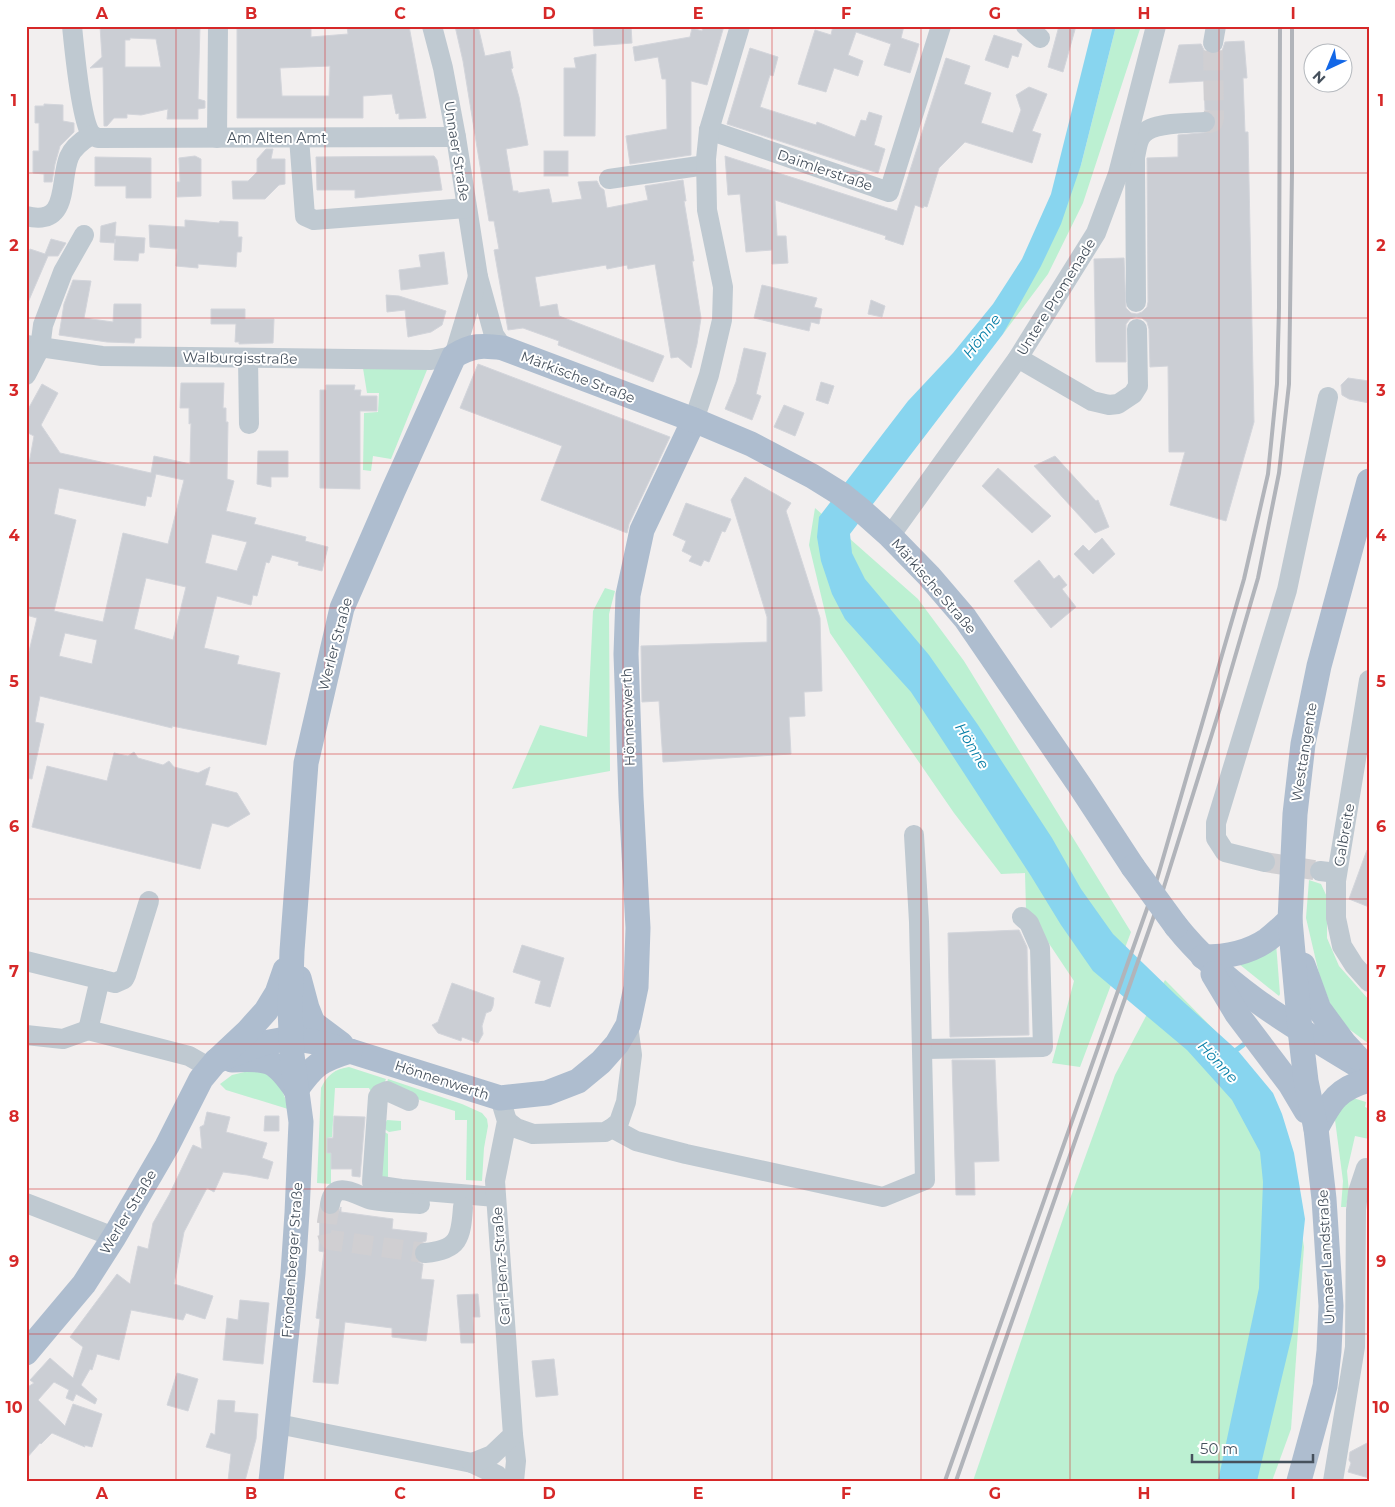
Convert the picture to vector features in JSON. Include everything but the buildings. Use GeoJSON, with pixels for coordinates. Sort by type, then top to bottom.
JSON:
{"type":"FeatureCollection","features":[{"type":"Feature","properties":{"kind":"main road","name":"Märkische Straße"},"geometry":{"type":"LineString","coordinates":[[454,356],[466,349],[483,346],[503,348],[694,420],[751,444],[812,476],[841,494],[885,531],[929,576],[965,618],[1133,867],[1176,926],[1203,957],[1254,1000],[1369,1071]]}},
{"type":"Feature","properties":{"kind":"main road","name":"Werler Straße"},"geometry":{"type":"LineString","coordinates":[[291,1038],[292,951],[306,763],[342,608],[454,356]]}},
{"type":"Feature","properties":{"kind":"main road","name":"Hönnenwerth"},"geometry":{"type":"LineString","coordinates":[[291,1038],[350,1051],[504,1110],[578,1081],[601,1062],[617,1044],[628,1025],[636,987],[638,928],[626,664],[628,596],[642,530],[694,420]]}},
{"type":"Feature","properties":{"kind":"main road","name":"Westtangente"},"geometry":{"type":"LineString","coordinates":[[1300,1030],[1290,920],[1295,814],[1303,744],[1319,666],[1369,481]]}},
{"type":"Feature","properties":{"kind":"main road"},"geometry":{"type":"LineString","coordinates":[[1203,957],[1225,957],[1244,951],[1266,941],[1290,920],[1304,969],[1319,1009],[1344,1043],[1369,1071]]}},
{"type":"Feature","properties":{"kind":"main road","name":"Werler Straße"},"geometry":{"type":"LineString","coordinates":[[26,1353],[84,1284],[167,1146],[201,1079],[213,1064],[266,1011],[277,993],[292,951]]}},
{"type":"Feature","properties":{"kind":"main road"},"geometry":{"type":"LineString","coordinates":[[292,951],[307,1008],[313,1023],[350,1051]]}},
{"type":"Feature","properties":{"kind":"main road"},"geometry":{"type":"LineString","coordinates":[[1203,957],[1237,1014],[1290,1084],[1316,1129]]}},
{"type":"Feature","properties":{"kind":"main road","name":"Unnaer Landstraße"},"geometry":{"type":"LineString","coordinates":[[1299,1481],[1324,1386],[1329,1351],[1330,1296],[1324,1198],[1316,1129],[1306,1081],[1300,1030]]}},
{"type":"Feature","properties":{"kind":"main road"},"geometry":{"type":"LineString","coordinates":[[213,1064],[264,1043],[291,1038]]}},
{"type":"Feature","properties":{"kind":"main road","name":"Fröndenberger Straße"},"geometry":{"type":"LineString","coordinates":[[271,1481],[293,1273],[297,1213],[301,1122],[291,1038]]}},
{"type":"Feature","properties":{"kind":"main road"},"geometry":{"type":"LineString","coordinates":[[213,1064],[260,1059],[268,1061],[281,1069],[296,1090],[309,1073],[321,1062],[350,1051]]}},
{"type":"Feature","properties":{"kind":"main road"},"geometry":{"type":"LineString","coordinates":[[1316,1129],[1329,1105],[1339,1094],[1352,1085],[1369,1080]]}},
{"type":"Feature","properties":{"kind":"street"},"geometry":{"type":"LineString","coordinates":[[26,216],[39,219],[52,214],[61,200],[69,156],[79,143],[95,137],[82,103],[72,26]]}},
{"type":"Feature","properties":{"kind":"street"},"geometry":{"type":"LineString","coordinates":[[217,138],[218,26]]}},
{"type":"Feature","properties":{"kind":"street","name":"Unnaer Straße"},"geometry":{"type":"LineString","coordinates":[[432,26],[443,68],[456,137],[478,277],[494,335],[503,348]]}},
{"type":"Feature","properties":{"kind":"street"},"geometry":{"type":"LineString","coordinates":[[694,420],[709,375],[722,320],[723,287],[707,210],[706,165],[709,130],[740,26]]}},
{"type":"Feature","properties":{"kind":"street","name":"Daimlerstraße"},"geometry":{"type":"LineString","coordinates":[[709,130],[889,192],[942,26]]}},
{"type":"Feature","properties":{"kind":"street","name":"Untere Promenade"},"geometry":{"type":"LineString","coordinates":[[885,531],[1018,358],[1096,233],[1118,174],[1156,26]]}},
{"type":"Feature","properties":{"kind":"street"},"geometry":{"type":"LineString","coordinates":[[1136,302],[1135,157],[1139,140],[1142,135],[1152,128],[1205,122]]}},
{"type":"Feature","properties":{"kind":"street","name":"Am Alten Amt"},"geometry":{"type":"LineString","coordinates":[[95,137],[456,137]]}},
{"type":"Feature","properties":{"kind":"street"},"geometry":{"type":"LineString","coordinates":[[299,138],[305,216],[308,219],[466,208]]}},
{"type":"Feature","properties":{"kind":"street"},"geometry":{"type":"LineString","coordinates":[[609,179],[706,165]]}},
{"type":"Feature","properties":{"kind":"street"},"geometry":{"type":"LineString","coordinates":[[26,375],[33,347],[63,272],[84,235]]}},
{"type":"Feature","properties":{"kind":"street","name":"Unnaer Straße"},"geometry":{"type":"LineString","coordinates":[[454,356],[478,277]]}},
{"type":"Feature","properties":{"kind":"street"},"geometry":{"type":"LineString","coordinates":[[1018,358],[1092,401],[1108,405],[1118,404],[1133,394],[1138,386],[1137,329]]}},
{"type":"Feature","properties":{"kind":"street","name":"Walburgisstraße"},"geometry":{"type":"LineString","coordinates":[[33,347],[102,356],[431,360],[454,356]]}},
{"type":"Feature","properties":{"kind":"street"},"geometry":{"type":"LineString","coordinates":[[248,358],[249,424]]}},
{"type":"Feature","properties":{"kind":"street"},"geometry":{"type":"LineString","coordinates":[[1265,862],[1225,852],[1216,838],[1216,823],[1287,590],[1328,397]]}},
{"type":"Feature","properties":{"kind":"street","name":"Galbreite"},"geometry":{"type":"LineString","coordinates":[[1369,680],[1328,872],[1342,946],[1354,965],[1369,982]]}},
{"type":"Feature","properties":{"kind":"street"},"geometry":{"type":"LineString","coordinates":[[612,1128],[636,1141],[686,1154],[883,1197],[925,1180],[919,922],[914,835]]}},
{"type":"Feature","properties":{"kind":"street"},"geometry":{"type":"LineString","coordinates":[[26,961],[115,983],[124,979],[149,901]]}},
{"type":"Feature","properties":{"kind":"street"},"geometry":{"type":"LineString","coordinates":[[923,1049],[1043,1047],[1040,948],[1029,923],[1022,917]]}},
{"type":"Feature","properties":{"kind":"street"},"geometry":{"type":"LineString","coordinates":[[88,1030],[100,979]]}},
{"type":"Feature","properties":{"kind":"street","name":"Hönnenwerth"},"geometry":{"type":"LineString","coordinates":[[504,1110],[516,1128],[534,1134],[605,1132],[612,1128],[619,1122],[623,1113],[632,1055],[628,1025]]}},
{"type":"Feature","properties":{"kind":"street"},"geometry":{"type":"LineString","coordinates":[[26,1035],[63,1039],[88,1030],[213,1064]]}},
{"type":"Feature","properties":{"kind":"street"},"geometry":{"type":"LineString","coordinates":[[410,1102],[387,1091],[380,1094],[378,1098],[372,1182],[374,1185],[496,1203]]}},
{"type":"Feature","properties":{"kind":"street","name":"Carl-Benz-Straße"},"geometry":{"type":"LineString","coordinates":[[504,1110],[495,1181],[516,1461],[514,1481]]}},
{"type":"Feature","properties":{"kind":"street","name":"Unnaer Landstraße"},"geometry":{"type":"LineString","coordinates":[[1332,1481],[1362,1347],[1356,1210],[1358,1192],[1366,1168]]}},
{"type":"Feature","properties":{"kind":"street"},"geometry":{"type":"LineString","coordinates":[[330,1204],[331,1197],[336,1193],[352,1191],[370,1200],[464,1207],[496,1203]]}},
{"type":"Feature","properties":{"kind":"street"},"geometry":{"type":"LineString","coordinates":[[26,1203],[114,1237]]}},
{"type":"Feature","properties":{"kind":"street"},"geometry":{"type":"LineString","coordinates":[[425,1253],[445,1250],[454,1244],[462,1223],[464,1207]]}},
{"type":"Feature","properties":{"kind":"street"},"geometry":{"type":"LineString","coordinates":[[278,1424],[472,1463],[497,1475],[502,1481]]}},
{"type":"Feature","properties":{"kind":"street"},"geometry":{"type":"LineString","coordinates":[[472,1463],[492,1455],[513,1435]]}},
{"type":"Feature","properties":{"kind":"green space"},"geometry":{"type":"Polygon","coordinates":[[[1116,26],[1141,26],[1083,203],[1048,274],[1003,334],[1081,165],[1116,26]]]}},
{"type":"Feature","properties":{"kind":"green space"},"geometry":{"type":"Polygon","coordinates":[[[431,360],[391,459],[373,456],[371,471],[363,470],[364,413],[378,412],[379,393],[367,393],[362,362],[431,360]]]}},
{"type":"Feature","properties":{"kind":"green space"},"geometry":{"type":"Polygon","coordinates":[[[815,508],[918,599],[964,661],[1131,932],[1080,1067],[1052,1063],[1074,981],[1026,909],[1025,873],[1001,874],[954,813],[830,633],[809,545],[815,508]]]}},
{"type":"Feature","properties":{"kind":"green space"},"geometry":{"type":"Polygon","coordinates":[[[605,588],[615,591],[609,614],[610,771],[512,789],[540,725],[587,737],[593,611],[605,588]]]}},
{"type":"Feature","properties":{"kind":"green space"},"geometry":{"type":"Polygon","coordinates":[[[1309,880],[1321,884],[1327,897],[1327,938],[1339,966],[1369,1000],[1369,1044],[1349,1029],[1332,1008],[1320,978],[1306,918],[1309,880]]]}},
{"type":"Feature","properties":{"kind":"green space"},"geometry":{"type":"Polygon","coordinates":[[[1276,943],[1280,994],[1279,996],[1239,964],[1276,943]]]}},
{"type":"Feature","properties":{"kind":"green space"},"geometry":{"type":"Polygon","coordinates":[[[1165,980],[1245,1061],[1285,1128],[1304,1247],[1291,1429],[1272,1481],[973,1481],[1066,1210],[1115,1075],[1165,980]]]}},
{"type":"Feature","properties":{"kind":"green space"},"geometry":{"type":"Polygon","coordinates":[[[349,1067],[386,1079],[382,1089],[374,1098],[369,1088],[335,1088],[332,1137],[327,1138],[327,1153],[331,1153],[331,1184],[317,1183],[321,1088],[332,1073],[349,1067]]]}},
{"type":"Feature","properties":{"kind":"green space"},"geometry":{"type":"Polygon","coordinates":[[[253,1070],[267,1073],[276,1080],[282,1090],[288,1109],[226,1090],[220,1084],[232,1075],[253,1070]]]}},
{"type":"Feature","properties":{"kind":"green space"},"geometry":{"type":"Polygon","coordinates":[[[388,1079],[462,1104],[482,1113],[487,1119],[488,1126],[484,1148],[482,1181],[466,1180],[467,1120],[455,1120],[455,1111],[385,1089],[388,1079]]]}},
{"type":"Feature","properties":{"kind":"green space"},"geometry":{"type":"Polygon","coordinates":[[[1350,1097],[1366,1102],[1365,1107],[1369,1109],[1369,1139],[1355,1136],[1347,1171],[1349,1192],[1346,1207],[1341,1207],[1343,1181],[1335,1120],[1339,1107],[1350,1097]]]}},
{"type":"Feature","properties":{"kind":"green space"},"geometry":{"type":"Polygon","coordinates":[[[387,1120],[401,1121],[401,1130],[389,1132],[383,1128],[387,1120]]]}},
{"type":"Feature","properties":{"kind":"green space"},"geometry":{"type":"Polygon","coordinates":[[[381,1130],[388,1134],[388,1179],[392,1184],[377,1173],[381,1130]]]}},
{"type":"Feature","properties":{"kind":"water","name":"Hönne"},"geometry":{"type":"Polygon","coordinates":[[[1093,26],[1116,26],[1081,165],[1061,224],[1041,266],[1003,334],[850,534],[852,553],[865,579],[929,655],[978,725],[1052,838],[1081,889],[1113,934],[1177,996],[1239,1052],[1273,1093],[1282,1114],[1294,1153],[1305,1219],[1293,1331],[1257,1481],[1218,1481],[1259,1288],[1263,1182],[1260,1152],[1232,1100],[1187,1050],[1093,971],[1061,925],[911,692],[845,619],[832,594],[821,561],[817,537],[819,517],[908,401],[953,353],[993,304],[1022,259],[1051,194],[1093,26]]]}},
{"type":"Feature","properties":{"kind":"waterway","name":"Hönne"},"geometry":{"type":"LineString","coordinates":[[1231,1054],[1243,1045]]}},
{"type":"Feature","properties":{"kind":"tunnel"},"geometry":{"type":"LineString","coordinates":[[1205,122],[1213,122],[1214,118],[1213,43]]}},
{"type":"Feature","properties":{"kind":"tunnel"},"geometry":{"type":"LineString","coordinates":[[1265,862],[1320,871]]}},
{"type":"Feature","properties":{"kind":"tunnel"},"geometry":{"type":"LineString","coordinates":[[330,1204],[327,1228],[330,1240],[425,1253]]}},
{"type":"Feature","properties":{"kind":"railway"},"geometry":{"type":"LineString","coordinates":[[945,1481],[1155,886],[1244,579],[1268,474],[1277,384],[1280,26]]}},
{"type":"Feature","properties":{"kind":"railway"},"geometry":{"type":"LineString","coordinates":[[956,1481],[1163,890],[1221,705],[1258,578],[1279,473],[1289,384],[1292,26]]}}]}
